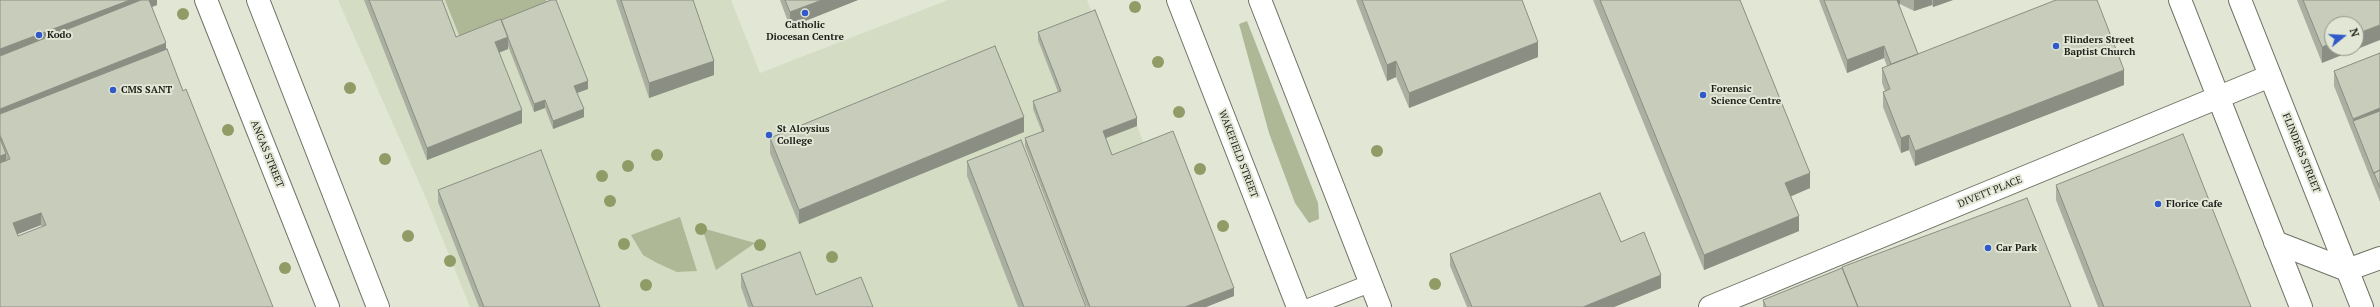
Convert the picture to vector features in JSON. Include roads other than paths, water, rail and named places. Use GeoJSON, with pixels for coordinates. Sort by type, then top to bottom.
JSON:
{"type":"FeatureCollection","features":[{"type":"Feature","properties":{"kind":"street","name":"ANGAS STREET"},"geometry":{"type":"LineString","coordinates":[[206,0],[328,307]]}},
{"type":"Feature","properties":{"kind":"street"},"geometry":{"type":"LineString","coordinates":[[258,0],[378,307]]}},
{"type":"Feature","properties":{"kind":"street","name":"WAKEFIELD STREET"},"geometry":{"type":"LineString","coordinates":[[1178,0],[1298,307]]}},
{"type":"Feature","properties":{"kind":"street"},"geometry":{"type":"LineString","coordinates":[[1260,0],[1380,307]]}},
{"type":"Feature","properties":{"kind":"street"},"geometry":{"type":"LineString","coordinates":[[2180,0],[2301,307]]}},
{"type":"Feature","properties":{"kind":"street","name":"FLINDERS STREET"},"geometry":{"type":"LineString","coordinates":[[2240,0],[2362,307]]}},
{"type":"Feature","properties":{"kind":"street","name":"DIVETT PLACE"},"geometry":{"type":"LineString","coordinates":[[1710,307],[2270,76]]}},
{"type":"Feature","properties":{"kind":"street"},"geometry":{"type":"LineString","coordinates":[[2275,242],[2347,270],[2380,258]]}},
{"type":"Feature","properties":{"kind":"lane"},"geometry":{"type":"LineString","coordinates":[[1310,307],[1370,283]]}},
{"type":"Feature","properties":{"kind":"place","name":"Catholic Diocesan Centre"},"geometry":{"type":"Point","coordinates":[805,13]}},
{"type":"Feature","properties":{"kind":"place","name":"Kodo"},"geometry":{"type":"Point","coordinates":[39,35]}},
{"type":"Feature","properties":{"kind":"place","name":"Flinders Street Baptist Church"},"geometry":{"type":"Point","coordinates":[2056,46]}},
{"type":"Feature","properties":{"kind":"place","name":"CMS SANT"},"geometry":{"type":"Point","coordinates":[113,90]}},
{"type":"Feature","properties":{"kind":"place","name":"Forensic Science Centre"},"geometry":{"type":"Point","coordinates":[1703,95]}},
{"type":"Feature","properties":{"kind":"place","name":"St Aloysius College"},"geometry":{"type":"Point","coordinates":[769,135]}},
{"type":"Feature","properties":{"kind":"place","name":"Florice Cafe"},"geometry":{"type":"Point","coordinates":[2158,204]}},
{"type":"Feature","properties":{"kind":"place","name":"Car Park"},"geometry":{"type":"Point","coordinates":[1988,248]}}]}
